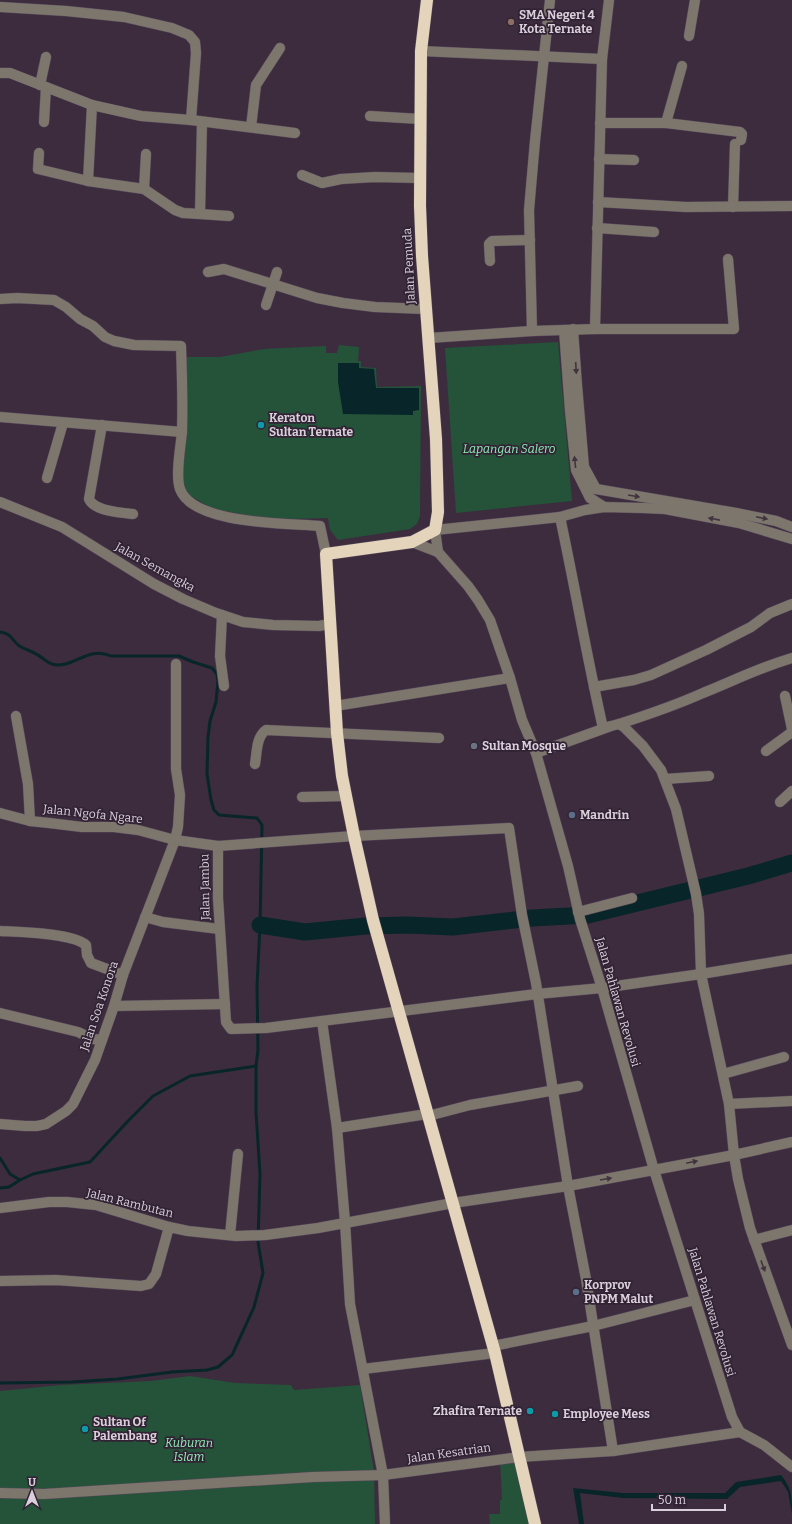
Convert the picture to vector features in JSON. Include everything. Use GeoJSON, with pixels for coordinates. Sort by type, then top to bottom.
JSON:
{"type":"FeatureCollection","features":[{"type":"Feature","properties":{"kind":"highway","name":"Jalan Pemuda"},"geometry":{"type":"LineString","coordinates":[[427,0],[421,51],[420,178],[422,256],[436,438],[438,512],[436,530]]}},
{"type":"Feature","properties":{"kind":"highway"},"geometry":{"type":"LineString","coordinates":[[436,530],[412,542],[326,554],[337,733],[346,796],[374,924],[494,1350],[535,1524]]}},
{"type":"Feature","properties":{"kind":"street"},"geometry":{"type":"LineString","coordinates":[[532,331],[529,210],[550,0]]}},
{"type":"Feature","properties":{"kind":"street"},"geometry":{"type":"LineString","coordinates":[[595,329],[602,59],[609,0]]}},
{"type":"Feature","properties":{"kind":"street"},"geometry":{"type":"LineString","coordinates":[[689,36],[695,0]]}},
{"type":"Feature","properties":{"kind":"street"},"geometry":{"type":"LineString","coordinates":[[0,7],[66,11],[124,17],[172,28],[189,35],[195,42],[196,52],[191,120]]}},
{"type":"Feature","properties":{"kind":"street"},"geometry":{"type":"LineString","coordinates":[[251,127],[256,85],[280,48]]}},
{"type":"Feature","properties":{"kind":"street"},"geometry":{"type":"LineString","coordinates":[[421,51],[602,59]]}},
{"type":"Feature","properties":{"kind":"street"},"geometry":{"type":"LineString","coordinates":[[44,122],[43,86],[46,57]]}},
{"type":"Feature","properties":{"kind":"street"},"geometry":{"type":"LineString","coordinates":[[666,122],[682,66]]}},
{"type":"Feature","properties":{"kind":"street"},"geometry":{"type":"LineString","coordinates":[[0,73],[10,73],[92,104],[141,116],[191,120],[295,133]]}},
{"type":"Feature","properties":{"kind":"street"},"geometry":{"type":"LineString","coordinates":[[88,181],[92,104]]}},
{"type":"Feature","properties":{"kind":"street"},"geometry":{"type":"LineString","coordinates":[[370,116],[420,119]]}},
{"type":"Feature","properties":{"kind":"street"},"geometry":{"type":"LineString","coordinates":[[200,214],[202,122]]}},
{"type":"Feature","properties":{"kind":"street"},"geometry":{"type":"LineString","coordinates":[[600,124],[666,122],[740,132],[742,134],[738,142],[732,207]]}},
{"type":"Feature","properties":{"kind":"street"},"geometry":{"type":"LineString","coordinates":[[40,153],[38,169],[88,181],[144,189],[175,210],[183,213],[229,216]]}},
{"type":"Feature","properties":{"kind":"street"},"geometry":{"type":"LineString","coordinates":[[144,189],[146,154]]}},
{"type":"Feature","properties":{"kind":"street"},"geometry":{"type":"LineString","coordinates":[[599,159],[634,160]]}},
{"type":"Feature","properties":{"kind":"street"},"geometry":{"type":"LineString","coordinates":[[302,175],[322,183],[341,179],[375,177],[420,178]]}},
{"type":"Feature","properties":{"kind":"street"},"geometry":{"type":"LineString","coordinates":[[598,202],[686,207],[792,206]]}},
{"type":"Feature","properties":{"kind":"street"},"geometry":{"type":"LineString","coordinates":[[597,228],[654,232]]}},
{"type":"Feature","properties":{"kind":"street"},"geometry":{"type":"LineString","coordinates":[[490,261],[489,244],[492,241],[530,240]]}},
{"type":"Feature","properties":{"kind":"street"},"geometry":{"type":"LineString","coordinates":[[429,338],[532,331],[595,329],[734,329],[728,259]]}},
{"type":"Feature","properties":{"kind":"street"},"geometry":{"type":"LineString","coordinates":[[208,272],[224,269],[273,286],[342,304],[426,309]]}},
{"type":"Feature","properties":{"kind":"street"},"geometry":{"type":"LineString","coordinates":[[266,305],[277,272]]}},
{"type":"Feature","properties":{"kind":"street"},"geometry":{"type":"LineString","coordinates":[[0,300],[17,298],[54,300],[66,307],[105,337],[114,341],[134,345],[181,346],[182,432],[179,479],[180,489],[189,500],[213,513],[241,520],[320,526],[326,554]]}},
{"type":"Feature","properties":{"kind":"street"},"geometry":{"type":"LineString","coordinates":[[569,330],[577,385],[584,467],[596,489]]}},
{"type":"Feature","properties":{"kind":"street"},"geometry":{"type":"LineString","coordinates":[[569,330],[570,411],[576,470],[590,498],[604,507]]}},
{"type":"Feature","properties":{"kind":"street"},"geometry":{"type":"LineString","coordinates":[[0,418],[182,432]]}},
{"type":"Feature","properties":{"kind":"street"},"geometry":{"type":"LineString","coordinates":[[47,478],[63,423]]}},
{"type":"Feature","properties":{"kind":"street"},"geometry":{"type":"LineString","coordinates":[[102,426],[89,499],[91,504],[105,510],[133,514]]}},
{"type":"Feature","properties":{"kind":"street"},"geometry":{"type":"LineString","coordinates":[[586,510],[590,498],[596,489]]}},
{"type":"Feature","properties":{"kind":"street"},"geometry":{"type":"LineString","coordinates":[[596,489],[736,513],[776,521],[792,527]]}},
{"type":"Feature","properties":{"kind":"street","name":"Jalan Semangka"},"geometry":{"type":"LineString","coordinates":[[0,502],[62,527],[154,584],[183,599],[222,615],[243,622],[273,625],[313,626],[330,624]]}},
{"type":"Feature","properties":{"kind":"street"},"geometry":{"type":"LineString","coordinates":[[412,542],[438,552],[436,530],[560,517],[604,507],[665,509],[739,523],[792,539]]}},
{"type":"Feature","properties":{"kind":"street"},"geometry":{"type":"LineString","coordinates":[[560,517],[603,728]]}},
{"type":"Feature","properties":{"kind":"street","name":"Jalan Pahlawan Revolusi"},"geometry":{"type":"LineString","coordinates":[[438,552],[468,586],[490,620],[510,678],[522,720],[536,753],[568,866],[579,915],[602,988],[654,1170],[707,1336],[726,1402],[740,1432]]}},
{"type":"Feature","properties":{"kind":"street"},"geometry":{"type":"LineString","coordinates":[[594,687],[651,676],[751,626],[770,613],[792,604]]}},
{"type":"Feature","properties":{"kind":"street"},"geometry":{"type":"LineString","coordinates":[[222,615],[220,656],[224,686]]}},
{"type":"Feature","properties":{"kind":"street"},"geometry":{"type":"LineString","coordinates":[[536,753],[603,728],[619,724],[698,696],[762,668],[792,658]]}},
{"type":"Feature","properties":{"kind":"street","name":"Jalan Soa Konora"},"geometry":{"type":"LineString","coordinates":[[0,1124],[11,1126],[37,1126],[46,1124],[66,1111],[73,1104],[81,1090],[102,1040],[123,975],[175,840],[178,827],[180,795],[176,769],[176,664]]}},
{"type":"Feature","properties":{"kind":"street"},"geometry":{"type":"LineString","coordinates":[[335,706],[510,678]]}},
{"type":"Feature","properties":{"kind":"street"},"geometry":{"type":"LineString","coordinates":[[766,751],[792,731],[785,696]]}},
{"type":"Feature","properties":{"kind":"street"},"geometry":{"type":"LineString","coordinates":[[16,716],[28,784],[30,821]]}},
{"type":"Feature","properties":{"kind":"street"},"geometry":{"type":"LineString","coordinates":[[619,724],[644,746],[661,770],[676,809],[696,894],[699,914],[700,974],[729,1104],[734,1155],[741,1196],[754,1240],[790,1333],[792,1345]]}},
{"type":"Feature","properties":{"kind":"street"},"geometry":{"type":"LineString","coordinates":[[255,764],[259,739],[266,730],[439,738]]}},
{"type":"Feature","properties":{"kind":"street"},"geometry":{"type":"LineString","coordinates":[[665,779],[709,776]]}},
{"type":"Feature","properties":{"kind":"street"},"geometry":{"type":"LineString","coordinates":[[780,802],[792,791]]}},
{"type":"Feature","properties":{"kind":"street"},"geometry":{"type":"LineString","coordinates":[[302,797],[346,796]]}},
{"type":"Feature","properties":{"kind":"street","name":"Jalan Ngofa Ngare"},"geometry":{"type":"LineString","coordinates":[[0,813],[30,821],[82,827],[114,827],[138,830],[175,840],[218,846],[354,836]]}},
{"type":"Feature","properties":{"kind":"street"},"geometry":{"type":"LineString","coordinates":[[354,836],[509,828],[568,1186],[581,1249],[613,1451]]}},
{"type":"Feature","properties":{"kind":"street","name":"Jalan Jambu"},"geometry":{"type":"LineString","coordinates":[[218,846],[217,872],[219,928],[226,1022],[231,1029],[250,1029],[322,1021]]}},
{"type":"Feature","properties":{"kind":"street"},"geometry":{"type":"LineString","coordinates":[[579,915],[632,898]]}},
{"type":"Feature","properties":{"kind":"street"},"geometry":{"type":"LineString","coordinates":[[145,917],[170,923],[219,928]]}},
{"type":"Feature","properties":{"kind":"street"},"geometry":{"type":"LineString","coordinates":[[0,931],[51,935],[76,940],[86,945],[87,956],[91,963],[123,975]]}},
{"type":"Feature","properties":{"kind":"street"},"geometry":{"type":"LineString","coordinates":[[385,1524],[383,1475],[350,1304],[337,1128],[322,1021],[537,994],[602,988],[792,959]]}},
{"type":"Feature","properties":{"kind":"street"},"geometry":{"type":"LineString","coordinates":[[114,1006],[225,1004]]}},
{"type":"Feature","properties":{"kind":"street"},"geometry":{"type":"LineString","coordinates":[[0,1013],[78,1032],[93,1039],[102,1040]]}},
{"type":"Feature","properties":{"kind":"street"},"geometry":{"type":"LineString","coordinates":[[723,1074],[784,1057]]}},
{"type":"Feature","properties":{"kind":"street"},"geometry":{"type":"LineString","coordinates":[[337,1128],[427,1115],[470,1105],[578,1086]]}},
{"type":"Feature","properties":{"kind":"street"},"geometry":{"type":"LineString","coordinates":[[729,1104],[792,1101]]}},
{"type":"Feature","properties":{"kind":"street","name":"Jalan Rambutan"},"geometry":{"type":"LineString","coordinates":[[0,1208],[49,1202],[74,1203],[115,1210],[169,1227],[188,1231],[230,1235],[265,1235],[318,1228],[453,1203],[568,1186],[734,1155],[792,1142]]}},
{"type":"Feature","properties":{"kind":"street"},"geometry":{"type":"LineString","coordinates":[[230,1235],[238,1154]]}},
{"type":"Feature","properties":{"kind":"street"},"geometry":{"type":"LineString","coordinates":[[0,1282],[56,1280],[140,1286],[149,1284],[156,1274],[169,1227]]}},
{"type":"Feature","properties":{"kind":"street"},"geometry":{"type":"LineString","coordinates":[[754,1240],[792,1230]]}},
{"type":"Feature","properties":{"kind":"street"},"geometry":{"type":"LineString","coordinates":[[363,1369],[494,1350],[695,1300]]}},
{"type":"Feature","properties":{"kind":"street"},"geometry":{"type":"LineString","coordinates":[[740,1432],[764,1445],[792,1467]]}},
{"type":"Feature","properties":{"kind":"street","name":"Jalan Kesatrian"},"geometry":{"type":"LineString","coordinates":[[0,1492],[44,1494],[313,1477],[383,1475],[519,1457],[613,1451],[740,1432]]}},
{"type":"Feature","properties":{"kind":"green space","name":"Lapangan Salero"},"geometry":{"type":"Polygon","coordinates":[[[558,342],[572,501],[456,513],[445,348],[558,342]]]}},
{"type":"Feature","properties":{"kind":"green space"},"geometry":{"type":"Polygon","coordinates":[[[339,345],[359,347],[358,361],[361,361],[361,367],[376,368],[377,387],[421,386],[420,516],[417,524],[410,529],[338,540],[330,530],[328,518],[293,519],[258,517],[213,509],[189,495],[184,487],[182,466],[187,357],[220,357],[264,349],[326,346],[326,353],[337,353],[339,345]]]}},
{"type":"Feature","properties":{"kind":"green space","name":"Kuburan Islam"},"geometry":{"type":"Polygon","coordinates":[[[190,1376],[235,1383],[291,1385],[294,1390],[360,1385],[374,1472],[375,1524],[0,1524],[0,1391],[61,1385],[151,1381],[190,1376]]]}},
{"type":"Feature","properties":{"kind":"green space"},"geometry":{"type":"Polygon","coordinates":[[[514,1459],[531,1524],[490,1524],[489,1514],[500,1514],[500,1500],[502,1500],[500,1460],[514,1459]]]}},
{"type":"Feature","properties":{"kind":"shaded area"},"geometry":{"type":"Polygon","coordinates":[[[338,363],[359,363],[359,368],[374,369],[376,388],[419,388],[419,410],[413,411],[413,415],[343,414],[338,382],[338,363]]]}},
{"type":"Feature","properties":{"kind":"shaded area"},"geometry":{"type":"Polygon","coordinates":[[[781,1475],[791,1493],[792,1514],[788,1492],[781,1481],[740,1487],[727,1499],[623,1498],[580,1493],[584,1524],[579,1524],[573,1488],[623,1493],[725,1493],[736,1482],[781,1475]]]}},
{"type":"Feature","properties":{"kind":"waterway"},"geometry":{"type":"LineString","coordinates":[[0,632],[8,635],[19,646],[31,651],[52,664],[67,664],[95,653],[102,653],[111,656],[179,656],[212,668],[217,674],[218,681],[216,702],[210,721],[208,737],[207,774],[211,800],[214,810],[219,815],[257,818],[262,825],[257,986],[258,1050],[256,1066],[256,1112],[260,1174],[258,1242],[263,1273],[254,1307],[232,1355],[218,1367],[207,1370],[172,1372],[118,1379],[72,1382],[0,1383]]}},
{"type":"Feature","properties":{"kind":"waterway"},"geometry":{"type":"LineString","coordinates":[[260,925],[305,932],[366,926],[407,925],[453,927],[532,918],[588,915],[748,876],[792,863]]}},
{"type":"Feature","properties":{"kind":"waterway"},"geometry":{"type":"LineString","coordinates":[[0,1158],[10,1174],[20,1180],[33,1174],[90,1162],[153,1096],[190,1076],[256,1066]]}},
{"type":"Feature","properties":{"kind":"waterway"},"geometry":{"type":"LineString","coordinates":[[0,1188],[9,1187],[20,1180]]}},
{"type":"Feature","properties":{"kind":"place","name":"SMA Negeri 4 Kota Ternate"},"geometry":{"type":"Point","coordinates":[511,22]}},
{"type":"Feature","properties":{"kind":"place","name":"Keraton Sultan Ternate"},"geometry":{"type":"Point","coordinates":[261,425]}},
{"type":"Feature","properties":{"kind":"place","name":"Sultan Mosque"},"geometry":{"type":"Point","coordinates":[474,746]}},
{"type":"Feature","properties":{"kind":"place","name":"Mandrin"},"geometry":{"type":"Point","coordinates":[572,815]}},
{"type":"Feature","properties":{"kind":"place","name":"Korprov PNPM Malut"},"geometry":{"type":"Point","coordinates":[576,1292]}},
{"type":"Feature","properties":{"kind":"place","name":"Zhafira Ternate"},"geometry":{"type":"Point","coordinates":[530,1411]}},
{"type":"Feature","properties":{"kind":"place","name":"Employee Mess"},"geometry":{"type":"Point","coordinates":[555,1414]}},
{"type":"Feature","properties":{"kind":"place","name":"Sultan Of Palembang"},"geometry":{"type":"Point","coordinates":[85,1429]}}]}
